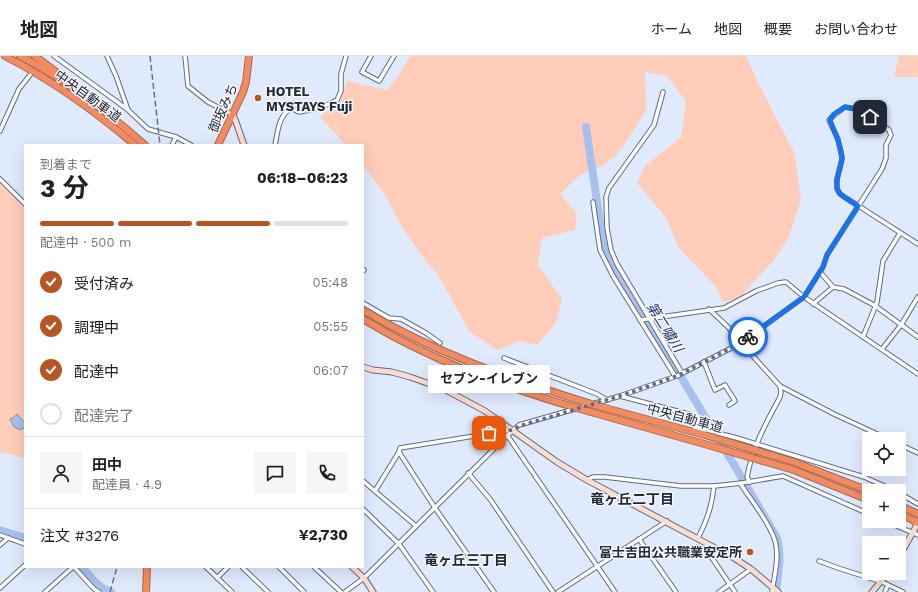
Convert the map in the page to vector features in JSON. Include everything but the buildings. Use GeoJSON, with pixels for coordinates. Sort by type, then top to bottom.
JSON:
{"type":"FeatureCollection","features":[{"type":"Feature","properties":{"kind":"highway","name":"中央自動車道"},"geometry":{"type":"LineString","coordinates":[[5,56],[40,75],[83,104],[134,144]]}},
{"type":"Feature","properties":{"kind":"highway","name":"中央自動車道"},"geometry":{"type":"LineString","coordinates":[[20,56],[44,69],[72,88],[111,116],[144,144]]}},
{"type":"Feature","properties":{"kind":"highway"},"geometry":{"type":"LineString","coordinates":[[35,56],[100,105],[132,134]]}},
{"type":"Feature","properties":{"kind":"highway","name":"御坂みち"},"geometry":{"type":"LineString","coordinates":[[218,144],[233,115],[246,82],[249,56]]}},
{"type":"Feature","properties":{"kind":"highway"},"geometry":{"type":"LineString","coordinates":[[0,57],[40,75]]}},
{"type":"Feature","properties":{"kind":"highway","name":"中央自動車道"},"geometry":{"type":"LineString","coordinates":[[364,311],[399,331],[454,357],[489,371],[541,389],[705,435],[794,462],[862,488]]}},
{"type":"Feature","properties":{"kind":"highway","name":"中央自動車道"},"geometry":{"type":"LineString","coordinates":[[364,320],[392,336],[450,363],[530,394],[794,470],[862,497]]}},
{"type":"Feature","properties":{"kind":"highway"},"geometry":{"type":"LineString","coordinates":[[906,508],[918,514]]}},
{"type":"Feature","properties":{"kind":"highway"},"geometry":{"type":"LineString","coordinates":[[906,517],[918,523]]}},
{"type":"Feature","properties":{"kind":"highway"},"geometry":{"type":"LineString","coordinates":[[146,568],[146,592]]}},
{"type":"Feature","properties":{"kind":"street"},"geometry":{"type":"LineString","coordinates":[[54,56],[128,110],[148,129],[176,136],[188,144]]}},
{"type":"Feature","properties":{"kind":"street"},"geometry":{"type":"LineString","coordinates":[[108,56],[128,110]]}},
{"type":"Feature","properties":{"kind":"street"},"geometry":{"type":"LineString","coordinates":[[185,56],[188,86],[208,102],[233,115],[244,144]]}},
{"type":"Feature","properties":{"kind":"street"},"geometry":{"type":"LineString","coordinates":[[275,144],[280,120],[291,108],[299,112],[315,109],[337,100],[341,91],[341,74],[346,56]]}},
{"type":"Feature","properties":{"kind":"street"},"geometry":{"type":"LineString","coordinates":[[371,56],[362,72],[379,81],[394,56]]}},
{"type":"Feature","properties":{"kind":"street"},"geometry":{"type":"LineString","coordinates":[[0,131],[19,89],[30,75]]}},
{"type":"Feature","properties":{"kind":"street"},"geometry":{"type":"LineString","coordinates":[[663,92],[654,125],[609,188],[606,196],[607,228],[611,250],[617,264],[648,319],[682,374]]}},
{"type":"Feature","properties":{"kind":"street"},"geometry":{"type":"LineString","coordinates":[[345,592],[364,578],[512,430],[519,426],[620,396],[682,374],[741,343],[804,297],[820,272],[827,255],[858,206],[882,169],[886,158],[886,145],[891,135],[889,130],[861,110],[845,107],[834,114],[830,120],[838,139],[842,158],[837,179],[837,189],[840,194],[858,206],[900,233],[918,244]]}},
{"type":"Feature","properties":{"kind":"street"},"geometry":{"type":"LineString","coordinates":[[172,144],[176,136]]}},
{"type":"Feature","properties":{"kind":"street"},"geometry":{"type":"LineString","coordinates":[[0,179],[24,203]]}},
{"type":"Feature","properties":{"kind":"street"},"geometry":{"type":"LineString","coordinates":[[593,202],[600,250],[603,257],[676,376]]}},
{"type":"Feature","properties":{"kind":"street"},"geometry":{"type":"LineString","coordinates":[[863,337],[875,306],[882,277],[881,270],[883,260],[900,233]]}},
{"type":"Feature","properties":{"kind":"street"},"geometry":{"type":"LineString","coordinates":[[820,272],[833,287],[844,289],[875,306],[918,337]]}},
{"type":"Feature","properties":{"kind":"street"},"geometry":{"type":"LineString","coordinates":[[641,320],[724,308],[756,291],[778,283],[786,282],[814,304],[918,374]]}},
{"type":"Feature","properties":{"kind":"street"},"geometry":{"type":"LineString","coordinates":[[814,304],[833,287]]}},
{"type":"Feature","properties":{"kind":"street"},"geometry":{"type":"LineString","coordinates":[[882,349],[901,324],[918,297]]}},
{"type":"Feature","properties":{"kind":"street"},"geometry":{"type":"LineString","coordinates":[[364,304],[389,318],[402,319],[426,333],[440,344]]}},
{"type":"Feature","properties":{"kind":"street"},"geometry":{"type":"LineString","coordinates":[[709,309],[728,327],[780,386],[873,432]]}},
{"type":"Feature","properties":{"kind":"street"},"geometry":{"type":"LineString","coordinates":[[504,358],[590,391],[607,400]]}},
{"type":"Feature","properties":{"kind":"street"},"geometry":{"type":"LineString","coordinates":[[704,362],[715,390],[725,385],[735,401],[729,405]]}},
{"type":"Feature","properties":{"kind":"street"},"geometry":{"type":"LineString","coordinates":[[364,367],[410,376],[444,389],[485,411],[557,462],[586,480],[667,521],[751,569],[774,590]]}},
{"type":"Feature","properties":{"kind":"street"},"geometry":{"type":"LineString","coordinates":[[748,482],[747,477],[750,461],[756,444],[780,397],[780,386]]}},
{"type":"Feature","properties":{"kind":"street"},"geometry":{"type":"LineString","coordinates":[[620,396],[692,415],[694,417],[694,427],[756,444],[883,484]]}},
{"type":"Feature","properties":{"kind":"street"},"geometry":{"type":"LineString","coordinates":[[375,491],[400,448],[512,430]]}},
{"type":"Feature","properties":{"kind":"street"},"geometry":{"type":"LineString","coordinates":[[507,435],[615,592]]}},
{"type":"Feature","properties":{"kind":"street"},"geometry":{"type":"LineString","coordinates":[[906,447],[918,453]]}},
{"type":"Feature","properties":{"kind":"street"},"geometry":{"type":"LineString","coordinates":[[399,452],[435,508],[494,592]]}},
{"type":"Feature","properties":{"kind":"street"},"geometry":{"type":"LineString","coordinates":[[468,473],[490,499],[553,592]]}},
{"type":"Feature","properties":{"kind":"street"},"geometry":{"type":"LineString","coordinates":[[586,480],[593,477],[605,477],[680,486],[714,486],[783,476],[862,511]]}},
{"type":"Feature","properties":{"kind":"street"},"geometry":{"type":"LineString","coordinates":[[364,482],[416,526]]}},
{"type":"Feature","properties":{"kind":"street"},"geometry":{"type":"LineString","coordinates":[[741,483],[771,533],[776,545],[774,590]]}},
{"type":"Feature","properties":{"kind":"street"},"geometry":{"type":"LineString","coordinates":[[698,538],[713,503],[714,486]]}},
{"type":"Feature","properties":{"kind":"street"},"geometry":{"type":"LineString","coordinates":[[906,497],[918,504]]}},
{"type":"Feature","properties":{"kind":"street"},"geometry":{"type":"LineString","coordinates":[[364,510],[399,544],[433,592]]}},
{"type":"Feature","properties":{"kind":"street"},"geometry":{"type":"LineString","coordinates":[[558,592],[667,521]]}},
{"type":"Feature","properties":{"kind":"street"},"geometry":{"type":"LineString","coordinates":[[906,548],[916,534],[918,523]]}},
{"type":"Feature","properties":{"kind":"street"},"geometry":{"type":"LineString","coordinates":[[902,528],[916,534]]}},
{"type":"Feature","properties":{"kind":"street"},"geometry":{"type":"LineString","coordinates":[[0,535],[24,544]]}},
{"type":"Feature","properties":{"kind":"street"},"geometry":{"type":"LineString","coordinates":[[0,544],[8,538]]}},
{"type":"Feature","properties":{"kind":"street"},"geometry":{"type":"LineString","coordinates":[[639,539],[676,592]]}},
{"type":"Feature","properties":{"kind":"street"},"geometry":{"type":"LineString","coordinates":[[708,544],[708,552],[735,592]]}},
{"type":"Feature","properties":{"kind":"street"},"geometry":{"type":"LineString","coordinates":[[819,561],[882,582],[903,592]]}},
{"type":"Feature","properties":{"kind":"street"},"geometry":{"type":"LineString","coordinates":[[0,588],[24,566]]}},
{"type":"Feature","properties":{"kind":"street"},"geometry":{"type":"LineString","coordinates":[[45,592],[73,568]]}},
{"type":"Feature","properties":{"kind":"street"},"geometry":{"type":"LineString","coordinates":[[75,568],[92,590],[99,592]]}},
{"type":"Feature","properties":{"kind":"street"},"geometry":{"type":"LineString","coordinates":[[207,568],[232,592]]}},
{"type":"Feature","properties":{"kind":"street"},"geometry":{"type":"LineString","coordinates":[[217,578],[227,568]]}},
{"type":"Feature","properties":{"kind":"street"},"geometry":{"type":"LineString","coordinates":[[243,568],[268,592]]}},
{"type":"Feature","properties":{"kind":"street"},"geometry":{"type":"LineString","coordinates":[[280,568],[304,592]]}},
{"type":"Feature","properties":{"kind":"street"},"geometry":{"type":"LineString","coordinates":[[315,568],[341,592]]}},
{"type":"Feature","properties":{"kind":"street"},"geometry":{"type":"LineString","coordinates":[[353,568],[364,578],[373,592]]}},
{"type":"Feature","properties":{"kind":"street"},"geometry":{"type":"LineString","coordinates":[[719,592],[751,569]]}},
{"type":"Feature","properties":{"kind":"street"},"geometry":{"type":"LineString","coordinates":[[872,592],[882,582]]}},
{"type":"Feature","properties":{"kind":"street"},"geometry":{"type":"LineString","coordinates":[[885,592],[888,585]]}},
{"type":"Feature","properties":{"kind":"shaded area"},"geometry":{"type":"Polygon","coordinates":[[[410,56],[746,56],[795,154],[801,199],[789,237],[774,260],[739,298],[723,302],[716,287],[678,247],[667,219],[637,183],[645,166],[681,137],[686,102],[667,76],[645,72],[646,110],[627,141],[616,156],[604,165],[580,175],[560,194],[577,214],[575,230],[542,238],[538,265],[562,299],[556,323],[537,345],[521,341],[497,350],[469,331],[437,273],[427,263],[402,227],[388,200],[364,166],[364,144],[345,144],[320,117],[336,104],[348,81],[387,90],[399,75],[410,56]]]}},
{"type":"Feature","properties":{"kind":"shaded area"},"geometry":{"type":"Polygon","coordinates":[[[899,56],[918,56],[918,77],[894,77],[899,56]]]}},
{"type":"Feature","properties":{"kind":"shaded area"},"geometry":{"type":"Polygon","coordinates":[[[0,183],[24,207],[24,458],[0,452],[0,183]]]}},
{"type":"Feature","properties":{"kind":"water"},"geometry":{"type":"Polygon","coordinates":[[[17,414],[24,422],[24,428],[20,430],[14,427],[10,419],[17,414]]]}},
{"type":"Feature","properties":{"kind":"waterway","name":"第二嘯川"},"geometry":{"type":"LineString","coordinates":[[586,127],[603,242],[609,261],[645,321],[655,334],[777,538],[779,572],[776,592]]}},
{"type":"Feature","properties":{"kind":"waterway"},"geometry":{"type":"LineString","coordinates":[[0,530],[24,538]]}},
{"type":"Feature","properties":{"kind":"waterway"},"geometry":{"type":"LineString","coordinates":[[83,568],[98,585],[111,592]]}},
{"type":"Feature","properties":{"kind":"railway"},"geometry":{"type":"LineString","coordinates":[[150,56],[160,144]]}},
{"type":"Feature","properties":{"kind":"railway"},"geometry":{"type":"LineString","coordinates":[[110,592],[117,568]]}},
{"type":"Feature","properties":{"kind":"way so far"},"geometry":{"type":"LineString","coordinates":[[489,433],[512,430],[519,426],[620,396],[677,376],[741,343],[748,337]]}},
{"type":"Feature","properties":{"kind":"place","name":"HOTEL MYSTAYS Fuji"},"geometry":{"type":"Point","coordinates":[258,98]}},
{"type":"Feature","properties":{"kind":"place","name":"セブン-イレブン"},"geometry":{"type":"Point","coordinates":[489,433]}},
{"type":"Feature","properties":{"kind":"place","name":"富士吉田公共職業安定所"},"geometry":{"type":"Point","coordinates":[750,552]}},
{"type":"Feature","properties":{"kind":"district","name":"竜ヶ丘二丁目"},"geometry":{"type":"Point","coordinates":[632,499]}},
{"type":"Feature","properties":{"kind":"district","name":"竜ヶ丘三丁目"},"geometry":{"type":"Point","coordinates":[466,560]}},
{"type":"Feature","properties":{"kind":"route"},"geometry":{"type":"LineString","coordinates":[[748,337],[804,297],[823,267],[827,255],[858,206],[840,194],[837,189],[837,179],[842,158],[838,139],[830,120],[834,114],[845,107],[861,110],[870,117]]}}]}
